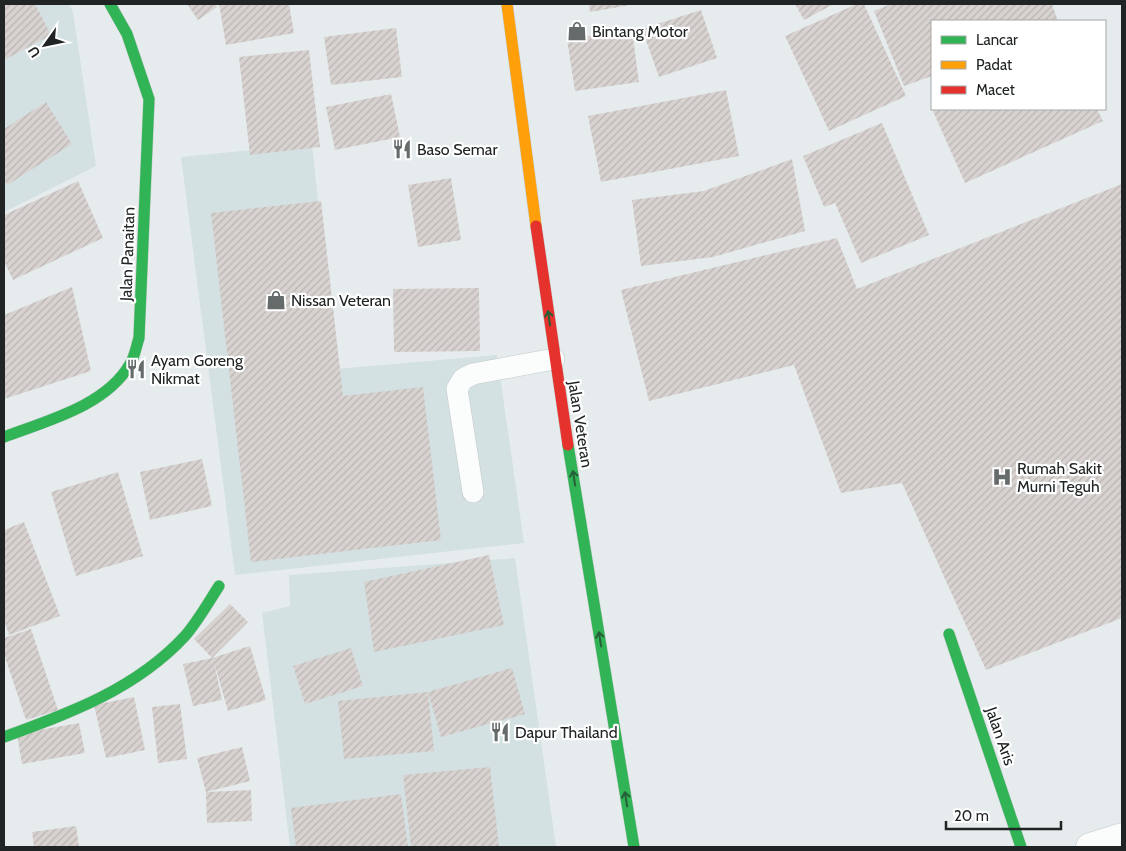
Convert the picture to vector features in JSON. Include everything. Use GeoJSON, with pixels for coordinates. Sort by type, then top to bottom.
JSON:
{"type":"FeatureCollection","features":[{"type":"Feature","properties":{"kind":"street","name":"Jalan Panaitan"},"geometry":{"type":"LineString","coordinates":[[4,437],[73,410],[96,396],[128,367],[139,338],[150,99],[128,34],[110,4]]}},
{"type":"Feature","properties":{"kind":"street","name":"Jalan Veteran"},"geometry":{"type":"LineString","coordinates":[[507,4],[554,359],[634,847]]}},
{"type":"Feature","properties":{"kind":"street"},"geometry":{"type":"LineString","coordinates":[[4,737],[88,706],[139,678],[185,635],[219,586]]}},
{"type":"Feature","properties":{"kind":"street","name":"Jalan Aris"},"geometry":{"type":"LineString","coordinates":[[949,634],[1021,847]]}},
{"type":"Feature","properties":{"kind":"street"},"geometry":{"type":"LineString","coordinates":[[1090,847],[1122,837]]}},
{"type":"Feature","properties":{"kind":"lane"},"geometry":{"type":"LineString","coordinates":[[473,492],[456,389],[463,379],[473,374],[554,359]]}},
{"type":"Feature","properties":{"kind":"shaded area"},"geometry":{"type":"Polygon","coordinates":[[[4,4],[69,4],[73,12],[96,166],[4,212],[4,4]]]}},
{"type":"Feature","properties":{"kind":"shaded area"},"geometry":{"type":"Polygon","coordinates":[[[312,144],[336,369],[497,355],[524,543],[235,575],[181,157],[312,144]]]}},
{"type":"Feature","properties":{"kind":"shaded area"},"geometry":{"type":"Polygon","coordinates":[[[515,558],[556,847],[290,847],[262,613],[290,606],[289,575],[515,558]]]}},
{"type":"Feature","properties":{"kind":"building"},"geometry":{"type":"Polygon","coordinates":[[[4,4],[35,4],[51,35],[4,60],[4,4]]]}},
{"type":"Feature","properties":{"kind":"building"},"geometry":{"type":"Polygon","coordinates":[[[187,4],[215,4],[217,7],[198,20],[187,4]]]}},
{"type":"Feature","properties":{"kind":"building"},"geometry":{"type":"Polygon","coordinates":[[[219,4],[289,4],[294,33],[226,45],[219,4]]]}},
{"type":"Feature","properties":{"kind":"building"},"geometry":{"type":"Polygon","coordinates":[[[589,4],[630,4],[630,5],[590,12],[589,4]]]}},
{"type":"Feature","properties":{"kind":"building"},"geometry":{"type":"Polygon","coordinates":[[[795,4],[834,4],[804,20],[795,4]]]}},
{"type":"Feature","properties":{"kind":"building"},"geometry":{"type":"Polygon","coordinates":[[[857,4],[864,4],[906,96],[829,131],[785,36],[857,4]]]}},
{"type":"Feature","properties":{"kind":"building"},"geometry":{"type":"Polygon","coordinates":[[[891,4],[1052,4],[1058,20],[931,20],[931,76],[904,86],[874,11],[891,4]]]}},
{"type":"Feature","properties":{"kind":"building"},"geometry":{"type":"Polygon","coordinates":[[[701,10],[717,58],[659,77],[642,29],[701,10]]]}},
{"type":"Feature","properties":{"kind":"building"},"geometry":{"type":"Polygon","coordinates":[[[396,28],[402,77],[331,85],[324,37],[396,28]]]}},
{"type":"Feature","properties":{"kind":"building"},"geometry":{"type":"Polygon","coordinates":[[[632,30],[639,82],[575,91],[567,39],[632,30]]]}},
{"type":"Feature","properties":{"kind":"building"},"geometry":{"type":"Polygon","coordinates":[[[309,50],[320,147],[250,155],[239,57],[309,50]]]}},
{"type":"Feature","properties":{"kind":"building"},"geometry":{"type":"Polygon","coordinates":[[[726,90],[739,156],[601,182],[588,116],[726,90]]]}},
{"type":"Feature","properties":{"kind":"building"},"geometry":{"type":"Polygon","coordinates":[[[391,94],[400,137],[335,150],[326,107],[391,94]]]}},
{"type":"Feature","properties":{"kind":"building"},"geometry":{"type":"Polygon","coordinates":[[[46,102],[72,144],[7,185],[4,179],[4,129],[46,102]]]}},
{"type":"Feature","properties":{"kind":"building"},"geometry":{"type":"Polygon","coordinates":[[[932,110],[1098,110],[1103,121],[965,183],[932,110]]]}},
{"type":"Feature","properties":{"kind":"building"},"geometry":{"type":"Polygon","coordinates":[[[882,123],[929,235],[861,263],[835,203],[824,207],[803,156],[882,123]]]}},
{"type":"Feature","properties":{"kind":"building"},"geometry":{"type":"Polygon","coordinates":[[[792,159],[805,231],[713,257],[641,266],[632,200],[704,191],[792,159]]]}},
{"type":"Feature","properties":{"kind":"building"},"geometry":{"type":"Polygon","coordinates":[[[451,178],[461,240],[418,247],[408,185],[451,178]]]}},
{"type":"Feature","properties":{"kind":"building"},"geometry":{"type":"Polygon","coordinates":[[[78,181],[103,238],[13,280],[4,261],[4,215],[78,181]]]}},
{"type":"Feature","properties":{"kind":"building","name":"Rumah Sakit Murni Teguh"},"geometry":{"type":"Polygon","coordinates":[[[1122,184],[1122,618],[986,670],[902,483],[841,493],[794,365],[649,401],[621,290],[837,238],[857,289],[1122,184]]]}},
{"type":"Feature","properties":{"kind":"building","name":"Nissan Veteran"},"geometry":{"type":"Polygon","coordinates":[[[321,201],[343,396],[423,387],[441,540],[251,562],[211,213],[321,201]]]}},
{"type":"Feature","properties":{"kind":"building"},"geometry":{"type":"Polygon","coordinates":[[[72,287],[91,371],[4,399],[4,315],[72,287]]]}},
{"type":"Feature","properties":{"kind":"building"},"geometry":{"type":"Polygon","coordinates":[[[479,288],[480,351],[394,352],[393,289],[479,288]]]}},
{"type":"Feature","properties":{"kind":"building"},"geometry":{"type":"Polygon","coordinates":[[[202,459],[212,506],[150,520],[140,472],[202,459]]]}},
{"type":"Feature","properties":{"kind":"building"},"geometry":{"type":"Polygon","coordinates":[[[118,472],[143,556],[76,576],[51,492],[118,472]]]}},
{"type":"Feature","properties":{"kind":"building"},"geometry":{"type":"Polygon","coordinates":[[[24,522],[60,616],[9,635],[4,620],[4,530],[24,522]]]}},
{"type":"Feature","properties":{"kind":"building"},"geometry":{"type":"Polygon","coordinates":[[[489,555],[504,625],[374,652],[364,582],[489,555]]]}},
{"type":"Feature","properties":{"kind":"building"},"geometry":{"type":"Polygon","coordinates":[[[230,604],[248,622],[212,658],[194,639],[230,604]]]}},
{"type":"Feature","properties":{"kind":"building"},"geometry":{"type":"Polygon","coordinates":[[[31,629],[58,710],[26,720],[4,654],[4,638],[31,629]]]}},
{"type":"Feature","properties":{"kind":"building"},"geometry":{"type":"Polygon","coordinates":[[[250,646],[266,700],[228,711],[214,662],[222,700],[193,706],[183,664],[212,658],[250,646]]]}},
{"type":"Feature","properties":{"kind":"building"},"geometry":{"type":"Polygon","coordinates":[[[351,648],[363,686],[305,704],[293,666],[351,648]]]}},
{"type":"Feature","properties":{"kind":"building"},"geometry":{"type":"Polygon","coordinates":[[[512,668],[525,714],[441,737],[428,692],[512,668]]]}},
{"type":"Feature","properties":{"kind":"building"},"geometry":{"type":"Polygon","coordinates":[[[428,692],[434,751],[344,759],[338,701],[428,692]]]}},
{"type":"Feature","properties":{"kind":"building"},"geometry":{"type":"Polygon","coordinates":[[[134,697],[145,750],[106,758],[94,705],[134,697]]]}},
{"type":"Feature","properties":{"kind":"building"},"geometry":{"type":"Polygon","coordinates":[[[180,704],[187,759],[158,763],[152,707],[180,704]]]}},
{"type":"Feature","properties":{"kind":"building"},"geometry":{"type":"Polygon","coordinates":[[[79,723],[85,753],[22,764],[17,734],[79,723]]]}},
{"type":"Feature","properties":{"kind":"building"},"geometry":{"type":"Polygon","coordinates":[[[242,747],[250,781],[206,792],[197,758],[242,747]]]}},
{"type":"Feature","properties":{"kind":"building"},"geometry":{"type":"Polygon","coordinates":[[[490,767],[499,847],[411,847],[403,775],[490,767]]]}},
{"type":"Feature","properties":{"kind":"building"},"geometry":{"type":"Polygon","coordinates":[[[251,790],[252,821],[207,823],[206,792],[251,790]]]}},
{"type":"Feature","properties":{"kind":"building"},"geometry":{"type":"Polygon","coordinates":[[[401,794],[408,847],[296,847],[291,808],[401,794]]]}},
{"type":"Feature","properties":{"kind":"building"},"geometry":{"type":"Polygon","coordinates":[[[76,826],[79,847],[34,847],[32,832],[76,826]]]}},
{"type":"Feature","properties":{"kind":"traffic: fast"},"geometry":{"type":"LineString","coordinates":[[4,437],[74,410],[106,391],[119,379],[130,364],[139,338],[149,99],[127,34],[110,4]]}},
{"type":"Feature","properties":{"kind":"traffic: fast"},"geometry":{"type":"LineString","coordinates":[[568,445],[634,847]]}},
{"type":"Feature","properties":{"kind":"traffic: fast"},"geometry":{"type":"LineString","coordinates":[[4,737],[53,719],[101,697],[145,671],[166,655],[185,636],[219,586]]}},
{"type":"Feature","properties":{"kind":"traffic: fast"},"geometry":{"type":"LineString","coordinates":[[949,634],[1021,847]]}},
{"type":"Feature","properties":{"kind":"traffic: slow"},"geometry":{"type":"LineString","coordinates":[[507,4],[536,226]]}},
{"type":"Feature","properties":{"kind":"traffic: jam"},"geometry":{"type":"LineString","coordinates":[[536,226],[568,445]]}},
{"type":"Feature","properties":{"kind":"place","name":"Bintang Motor"},"geometry":{"type":"Point","coordinates":[577,31]}},
{"type":"Feature","properties":{"kind":"place","name":"Baso Semar"},"geometry":{"type":"Point","coordinates":[402,149]}},
{"type":"Feature","properties":{"kind":"place","name":"Nissan Veteran"},"geometry":{"type":"Point","coordinates":[276,300]}},
{"type":"Feature","properties":{"kind":"place","name":"Ayam Goreng Nikmat"},"geometry":{"type":"Point","coordinates":[136,369]}},
{"type":"Feature","properties":{"kind":"place","name":"Rumah Sakit Murni Teguh"},"geometry":{"type":"Point","coordinates":[1002,477]}},
{"type":"Feature","properties":{"kind":"place","name":"Dapur Thailand"},"geometry":{"type":"Point","coordinates":[500,732]}}]}
